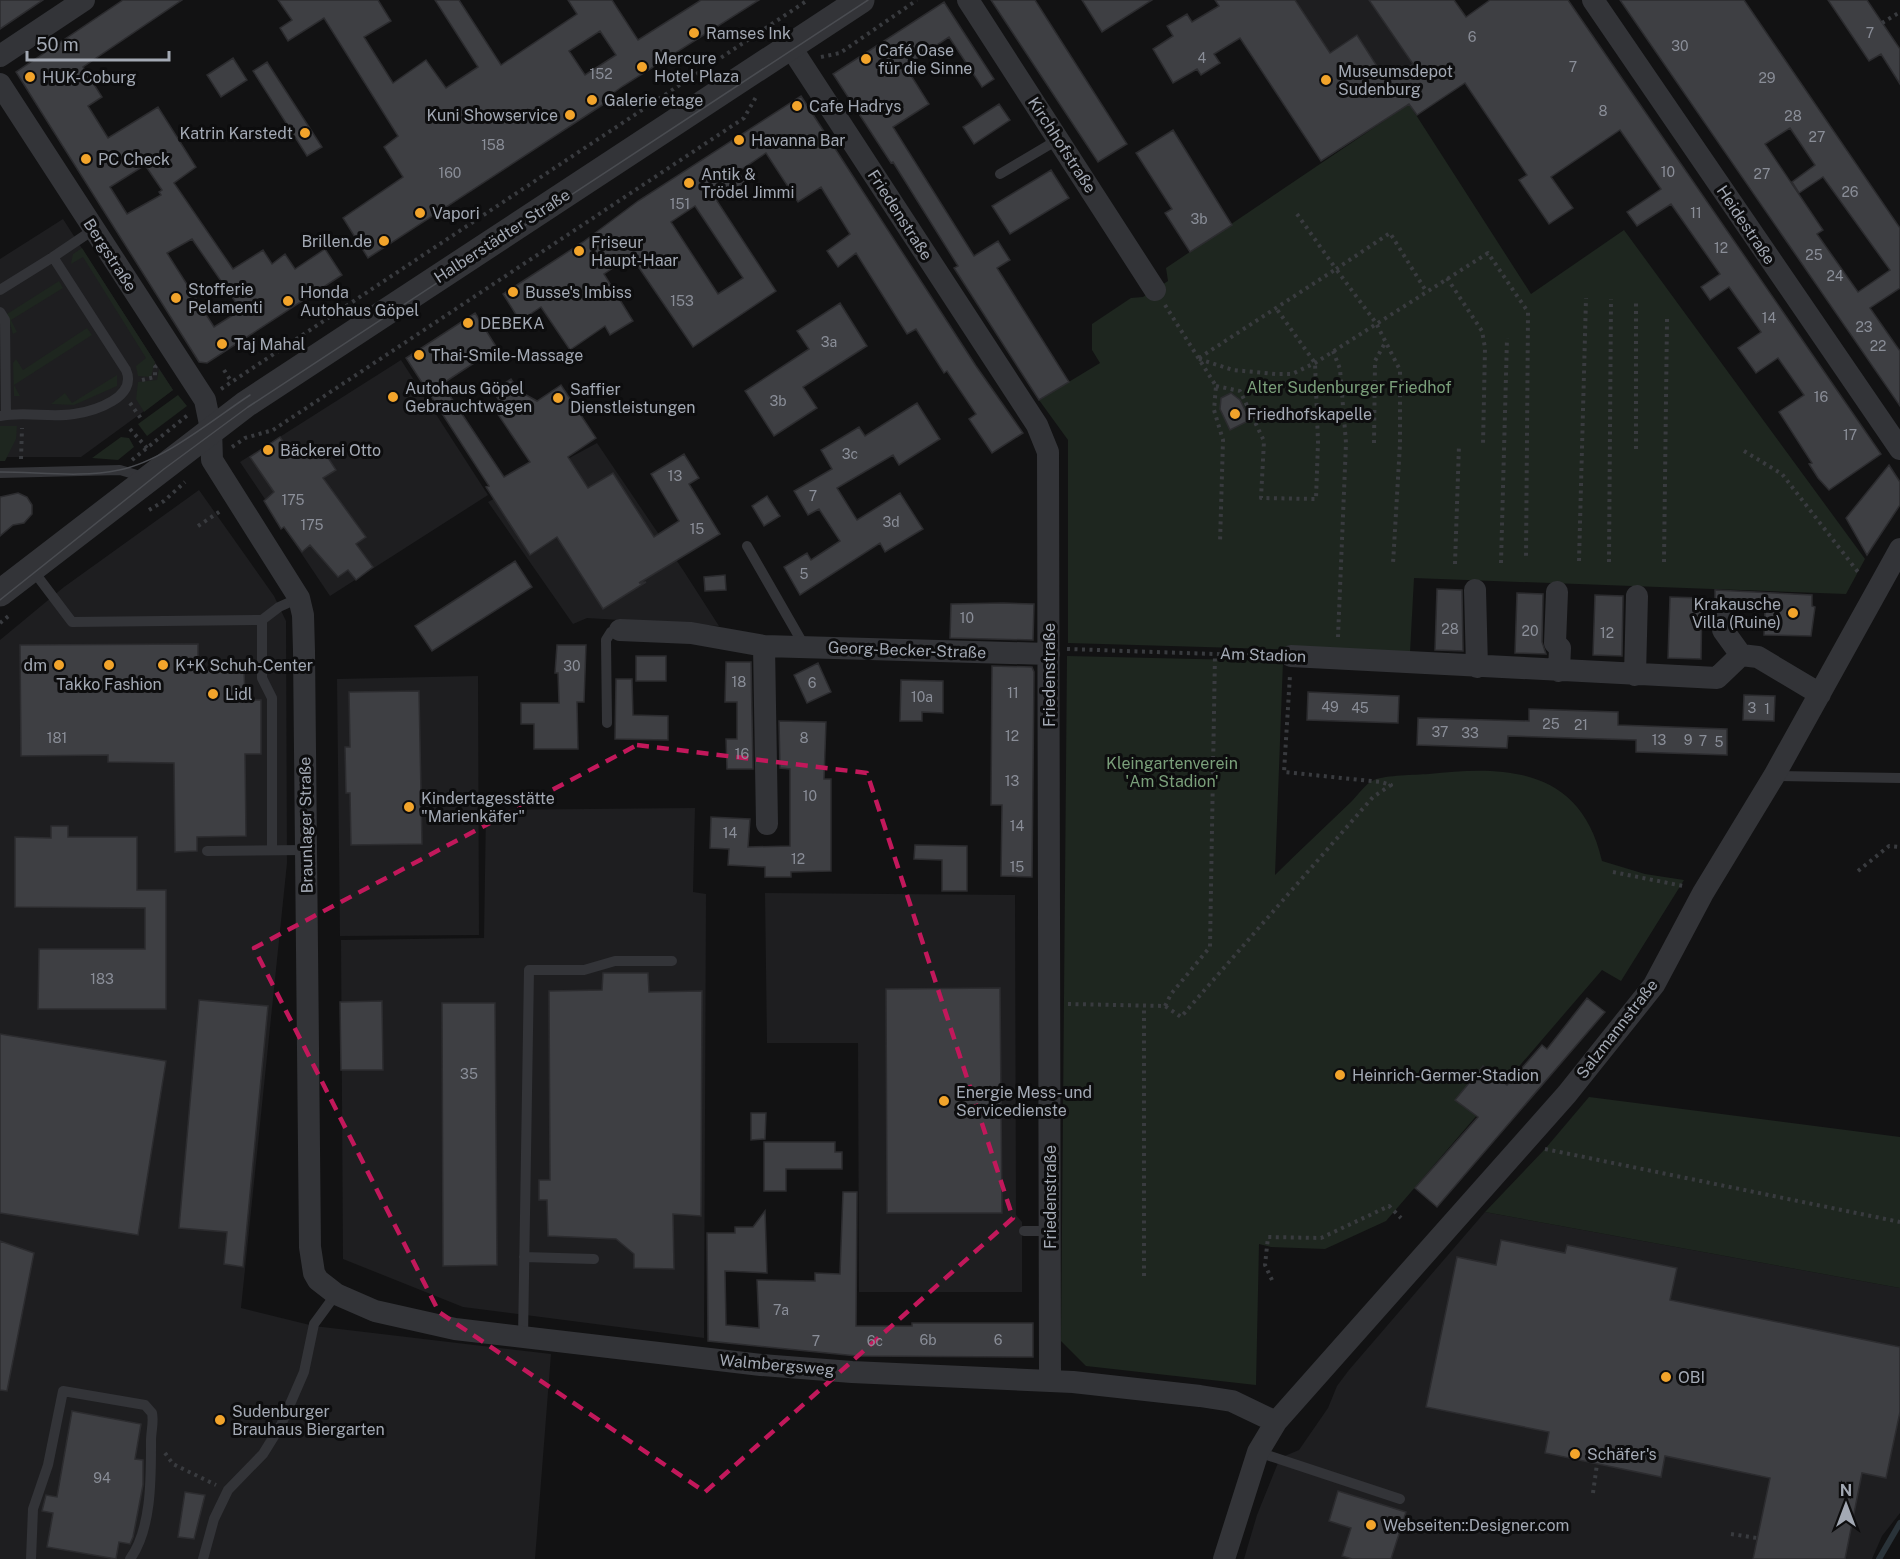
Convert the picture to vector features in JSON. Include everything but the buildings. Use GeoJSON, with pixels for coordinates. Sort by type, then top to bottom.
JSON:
{"type":"FeatureCollection","features":[{"type":"Feature","properties":{"kind":"street"},"geometry":{"type":"LineString","coordinates":[[0,56],[84,0]]}},
{"type":"Feature","properties":{"kind":"street","name":"Halberstädter Straße"},"geometry":{"type":"LineString","coordinates":[[0,593],[211,429],[797,56],[861,0]]}},
{"type":"Feature","properties":{"kind":"street","name":"Kirchhofstraße"},"geometry":{"type":"LineString","coordinates":[[968,0],[1155,290]]}},
{"type":"Feature","properties":{"kind":"street","name":"Heidestraße"},"geometry":{"type":"LineString","coordinates":[[1593,0],[1900,449]]}},
{"type":"Feature","properties":{"kind":"street","name":"Friedenstraße"},"geometry":{"type":"LineString","coordinates":[[797,56],[1045,440],[1049,470],[1050,1380]]}},
{"type":"Feature","properties":{"kind":"street","name":"Bergstraße"},"geometry":{"type":"LineString","coordinates":[[0,84],[205,400],[211,429]]}},
{"type":"Feature","properties":{"kind":"street","name":"Braunlager Straße"},"geometry":{"type":"LineString","coordinates":[[211,429],[212,460],[299,598],[303,615],[310,1247]]}},
{"type":"Feature","properties":{"kind":"street","name":"Salzmannstraße"},"geometry":{"type":"LineString","coordinates":[[1224,1559],[1258,1452],[1276,1422],[1567,1094],[1654,985],[1703,893],[1774,776],[1900,549]]}},
{"type":"Feature","properties":{"kind":"street"},"geometry":{"type":"LineString","coordinates":[[1475,590],[1477,667]]}},
{"type":"Feature","properties":{"kind":"street"},"geometry":{"type":"LineString","coordinates":[[1557,592],[1555,643],[1560,648],[1559,671]]}},
{"type":"Feature","properties":{"kind":"street"},"geometry":{"type":"LineString","coordinates":[[1635,675],[1637,596]]}},
{"type":"Feature","properties":{"kind":"street"},"geometry":{"type":"LineString","coordinates":[[1724,611],[1723,630],[1741,655],[1758,657],[1820,694]]}},
{"type":"Feature","properties":{"kind":"street","name":"Georg-Becker-Straße"},"geometry":{"type":"LineString","coordinates":[[620,630],[691,633],[764,646],[1049,654]]}},
{"type":"Feature","properties":{"kind":"street"},"geometry":{"type":"LineString","coordinates":[[764,646],[767,824]]}},
{"type":"Feature","properties":{"kind":"street","name":"Am Stadion"},"geometry":{"type":"LineString","coordinates":[[1291,664],[1477,667],[1717,678],[1741,655]]}},
{"type":"Feature","properties":{"kind":"street","name":"Walmbergsweg"},"geometry":{"type":"LineString","coordinates":[[310,1247],[314,1273],[318,1280],[336,1294],[375,1311],[423,1323],[523,1338],[818,1369],[1050,1380],[1222,1398],[1276,1422]]}},
{"type":"Feature","properties":{"kind":"lane"},"geometry":{"type":"LineString","coordinates":[[1000,174],[1059,140]]}},
{"type":"Feature","properties":{"kind":"lane"},"geometry":{"type":"LineString","coordinates":[[0,290],[93,230]]}},
{"type":"Feature","properties":{"kind":"lane"},"geometry":{"type":"LineString","coordinates":[[0,312],[5,320],[3,416],[74,415],[124,394],[129,379],[53,257]]}},
{"type":"Feature","properties":{"kind":"lane"},"geometry":{"type":"LineString","coordinates":[[0,473],[120,470],[147,478]]}},
{"type":"Feature","properties":{"kind":"lane"},"geometry":{"type":"LineString","coordinates":[[747,546],[805,648]]}},
{"type":"Feature","properties":{"kind":"lane"},"geometry":{"type":"LineString","coordinates":[[32,568],[72,622],[262,620],[279,607],[299,598]]}},
{"type":"Feature","properties":{"kind":"lane"},"geometry":{"type":"LineString","coordinates":[[262,620],[262,678],[272,698],[273,850]]}},
{"type":"Feature","properties":{"kind":"lane"},"geometry":{"type":"LineString","coordinates":[[607,723],[606,640],[611,632],[620,630]]}},
{"type":"Feature","properties":{"kind":"lane"},"geometry":{"type":"LineString","coordinates":[[1774,776],[1900,778]]}},
{"type":"Feature","properties":{"kind":"lane"},"geometry":{"type":"LineString","coordinates":[[207,851],[306,850]]}},
{"type":"Feature","properties":{"kind":"lane"},"geometry":{"type":"LineString","coordinates":[[523,1338],[529,970],[584,970],[615,961],[672,961]]}},
{"type":"Feature","properties":{"kind":"lane"},"geometry":{"type":"LineString","coordinates":[[1024,1231],[1050,1231]]}},
{"type":"Feature","properties":{"kind":"lane"},"geometry":{"type":"LineString","coordinates":[[524,1257],[594,1259]]}},
{"type":"Feature","properties":{"kind":"lane"},"geometry":{"type":"LineString","coordinates":[[203,1559],[214,1519],[228,1490],[263,1454],[281,1425],[304,1372],[314,1324],[336,1294]]}},
{"type":"Feature","properties":{"kind":"lane"},"geometry":{"type":"LineString","coordinates":[[31,1559],[33,1509],[48,1465],[63,1391],[145,1405],[152,1413],[152,1474],[146,1516],[135,1552],[130,1559]]}},
{"type":"Feature","properties":{"kind":"lane"},"geometry":{"type":"LineString","coordinates":[[1258,1452],[1316,1477],[1400,1499]]}},
{"type":"Feature","properties":{"kind":"path","name":"Halberstädter Straße"},"geometry":{"type":"LineString","coordinates":[[221,388],[808,0]]}},
{"type":"Feature","properties":{"kind":"path"},"geometry":{"type":"LineString","coordinates":[[797,56],[813,60],[840,53],[916,0]]}},
{"type":"Feature","properties":{"kind":"path"},"geometry":{"type":"LineString","coordinates":[[1882,23],[1900,12]]}},
{"type":"Feature","properties":{"kind":"path"},"geometry":{"type":"LineString","coordinates":[[226,451],[245,438],[273,430],[582,227],[744,118],[758,95]]}},
{"type":"Feature","properties":{"kind":"path"},"geometry":{"type":"LineString","coordinates":[[1297,214],[1376,323],[1400,370],[1393,564]]}},
{"type":"Feature","properties":{"kind":"path"},"geometry":{"type":"LineString","coordinates":[[1199,359],[1390,233],[1426,291]]}},
{"type":"Feature","properties":{"kind":"path"},"geometry":{"type":"LineString","coordinates":[[1199,359],[1233,370],[1292,374],[1315,363],[1488,253],[1528,312],[1526,560]]}},
{"type":"Feature","properties":{"kind":"path"},"geometry":{"type":"LineString","coordinates":[[1447,279],[1482,332],[1485,348],[1483,445]]}},
{"type":"Feature","properties":{"kind":"path"},"geometry":{"type":"LineString","coordinates":[[1155,290],[1216,386],[1214,410],[1223,440],[1220,543]]}},
{"type":"Feature","properties":{"kind":"path"},"geometry":{"type":"LineString","coordinates":[[1579,561],[1586,297]]}},
{"type":"Feature","properties":{"kind":"path"},"geometry":{"type":"LineString","coordinates":[[1609,562],[1611,299]]}},
{"type":"Feature","properties":{"kind":"path"},"geometry":{"type":"LineString","coordinates":[[1636,301],[1636,449]]}},
{"type":"Feature","properties":{"kind":"path"},"geometry":{"type":"LineString","coordinates":[[1216,386],[1240,391],[1264,441],[1261,498],[1316,499],[1318,442],[1315,363],[1276,308]]}},
{"type":"Feature","properties":{"kind":"path"},"geometry":{"type":"LineString","coordinates":[[1664,562],[1666,319]]}},
{"type":"Feature","properties":{"kind":"path"},"geometry":{"type":"LineString","coordinates":[[1501,563],[1507,338]]}},
{"type":"Feature","properties":{"kind":"path"},"geometry":{"type":"LineString","coordinates":[[1374,443],[1375,361],[1386,341]]}},
{"type":"Feature","properties":{"kind":"path"},"geometry":{"type":"LineString","coordinates":[[1333,351],[1340,369],[1346,442],[1338,637]]}},
{"type":"Feature","properties":{"kind":"path"},"geometry":{"type":"LineString","coordinates":[[129,379],[147,381],[155,376],[155,367],[175,353]]}},
{"type":"Feature","properties":{"kind":"path"},"geometry":{"type":"LineString","coordinates":[[124,394],[142,420]]}},
{"type":"Feature","properties":{"kind":"path"},"geometry":{"type":"LineString","coordinates":[[21,473],[22,415]]}},
{"type":"Feature","properties":{"kind":"path"},"geometry":{"type":"LineString","coordinates":[[130,429],[147,448]]}},
{"type":"Feature","properties":{"kind":"path"},"geometry":{"type":"LineString","coordinates":[[1455,564],[1459,445]]}},
{"type":"Feature","properties":{"kind":"path"},"geometry":{"type":"LineString","coordinates":[[1744,451],[1782,474],[1858,572]]}},
{"type":"Feature","properties":{"kind":"path"},"geometry":{"type":"LineString","coordinates":[[198,526],[217,513]]}},
{"type":"Feature","properties":{"kind":"path","name":"Am Stadion"},"geometry":{"type":"LineString","coordinates":[[1049,654],[1069,649],[1215,654],[1291,664]]}},
{"type":"Feature","properties":{"kind":"path"},"geometry":{"type":"LineString","coordinates":[[1165,1006],[1170,994],[1210,946],[1215,654]]}},
{"type":"Feature","properties":{"kind":"path"},"geometry":{"type":"LineString","coordinates":[[1066,1004],[1165,1006],[1181,1017],[1196,1003],[1373,797],[1391,785],[1284,772],[1291,664]]}},
{"type":"Feature","properties":{"kind":"path"},"geometry":{"type":"LineString","coordinates":[[1858,871],[1889,846],[1900,847]]}},
{"type":"Feature","properties":{"kind":"path"},"geometry":{"type":"LineString","coordinates":[[1613,872],[1683,886]]}},
{"type":"Feature","properties":{"kind":"path"},"geometry":{"type":"LineString","coordinates":[[1144,1006],[1144,1276]]}},
{"type":"Feature","properties":{"kind":"path"},"geometry":{"type":"LineString","coordinates":[[1545,1149],[1900,1222]]}},
{"type":"Feature","properties":{"kind":"path"},"geometry":{"type":"LineString","coordinates":[[1272,1280],[1266,1265],[1268,1237],[1321,1238],[1389,1206],[1401,1218]]}},
{"type":"Feature","properties":{"kind":"path"},"geometry":{"type":"LineString","coordinates":[[164,1448],[173,1464],[228,1490]]}},
{"type":"Feature","properties":{"kind":"path"},"geometry":{"type":"LineString","coordinates":[[1593,1493],[1597,1464]]}},
{"type":"Feature","properties":{"kind":"path"},"geometry":{"type":"LineString","coordinates":[[1731,1534],[1757,1538]]}},
{"type":"Feature","properties":{"kind":"highlighted area"},"geometry":{"type":"Polygon","coordinates":[[[637,745],[867,773],[1013,1218],[705,1492],[439,1312],[254,948],[637,745]]]}},
{"type":"Feature","properties":{"kind":"shaded area"},"geometry":{"type":"Polygon","coordinates":[[[1215,0],[1434,0],[1483,71],[1417,115],[1409,104],[1321,161],[1215,0]]]}},
{"type":"Feature","properties":{"kind":"shaded area"},"geometry":{"type":"Polygon","coordinates":[[[63,219],[173,390],[81,457],[0,457],[0,259],[63,219]]]}},
{"type":"Feature","properties":{"kind":"shaded area"},"geometry":{"type":"Polygon","coordinates":[[[401,360],[488,495],[330,596],[240,462],[401,360]]]}},
{"type":"Feature","properties":{"kind":"shaded area"},"geometry":{"type":"Polygon","coordinates":[[[597,443],[719,626],[587,618],[573,624],[488,502],[597,443]]]}},
{"type":"Feature","properties":{"kind":"shaded area"},"geometry":{"type":"Polygon","coordinates":[[[199,490],[274,596],[286,621],[287,863],[241,1308],[314,1326],[551,1354],[535,1559],[0,1559],[0,640],[64,587],[199,490]]]}},
{"type":"Feature","properties":{"kind":"shaded area","name":"Kindertagesstätte \"Marienkäfer\""},"geometry":{"type":"Polygon","coordinates":[[[478,676],[479,935],[340,936],[337,679],[478,676]]]}},
{"type":"Feature","properties":{"kind":"shaded area"},"geometry":{"type":"Polygon","coordinates":[[[695,808],[693,892],[706,894],[704,1338],[463,1307],[343,1259],[341,940],[484,938],[486,810],[695,808]]]}},
{"type":"Feature","properties":{"kind":"shaded area"},"geometry":{"type":"Polygon","coordinates":[[[765,893],[1015,895],[1016,1215],[1022,1222],[1022,1292],[859,1292],[858,1043],[767,1043],[765,893]]]}},
{"type":"Feature","properties":{"kind":"shaded area"},"geometry":{"type":"Polygon","coordinates":[[[1485,1212],[1900,1288],[1900,1513],[1882,1536],[1872,1559],[1244,1559],[1257,1515],[1280,1458],[1299,1450],[1328,1408],[1337,1386],[1349,1370],[1485,1212]]]}},
{"type":"Feature","properties":{"kind":"green space","name":"Alter Sudenburger Friedhof"},"geometry":{"type":"Polygon","coordinates":[[[1409,104],[1531,294],[1624,230],[1865,559],[1846,594],[1414,578],[1410,653],[1068,643],[1068,440],[1039,400],[1100,363],[1092,350],[1092,324],[1131,298],[1143,297],[1168,281],[1166,268],[1409,104]]]}},
{"type":"Feature","properties":{"kind":"green space"},"geometry":{"type":"Polygon","coordinates":[[[82,248],[155,362],[151,377],[138,376],[136,366],[146,358],[83,257],[71,264],[73,254],[82,248]]]}},
{"type":"Feature","properties":{"kind":"green space"},"geometry":{"type":"Polygon","coordinates":[[[59,281],[63,288],[11,320],[17,332],[13,334],[7,314],[59,281]]]}},
{"type":"Feature","properties":{"kind":"green space"},"geometry":{"type":"Polygon","coordinates":[[[87,328],[92,335],[14,385],[20,396],[14,396],[13,363],[16,359],[23,370],[87,328]]]}},
{"type":"Feature","properties":{"kind":"green space"},"geometry":{"type":"Polygon","coordinates":[[[159,369],[173,390],[144,412],[136,399],[138,382],[157,380],[159,369]]]}},
{"type":"Feature","properties":{"kind":"green space"},"geometry":{"type":"Polygon","coordinates":[[[117,375],[117,386],[74,405],[51,404],[65,393],[72,403],[117,375]]]}},
{"type":"Feature","properties":{"kind":"green space"},"geometry":{"type":"Polygon","coordinates":[[[178,395],[187,406],[147,436],[138,424],[178,395]]]}},
{"type":"Feature","properties":{"kind":"green space"},"geometry":{"type":"Polygon","coordinates":[[[0,426],[17,426],[16,439],[5,461],[0,461],[0,426]]]}},
{"type":"Feature","properties":{"kind":"green space"},"geometry":{"type":"Polygon","coordinates":[[[121,437],[129,438],[134,447],[118,460],[92,458],[121,437]]]}},
{"type":"Feature","properties":{"kind":"green space","name":"Kleingartenverein 'Am Stadion'"},"geometry":{"type":"Polygon","coordinates":[[[1067,656],[1283,661],[1275,875],[1374,780],[1458,771],[1486,771],[1513,773],[1537,780],[1559,791],[1577,807],[1592,830],[1602,861],[1645,874],[1684,880],[1621,981],[1602,970],[1386,1221],[1325,1249],[1271,1247],[1259,1244],[1256,1385],[1086,1366],[1061,1341],[1067,656]]]}},
{"type":"Feature","properties":{"kind":"green space"},"geometry":{"type":"Polygon","coordinates":[[[1589,1097],[1900,1137],[1900,1288],[1485,1212],[1545,1149],[1589,1097]]]}},
{"type":"Feature","properties":{"kind":"waterway"},"geometry":{"type":"LineString","coordinates":[[1879,1559],[1900,1523]]}},
{"type":"Feature","properties":{"kind":"tram line"},"geometry":{"type":"LineString","coordinates":[[0,600],[164,469],[248,407],[868,0]]}},
{"type":"Feature","properties":{"kind":"tram line"},"geometry":{"type":"LineString","coordinates":[[0,472],[90,474],[136,465],[170,449],[250,395]]}},
{"type":"Feature","properties":{"kind":"place","name":"Ramses Ink"},"geometry":{"type":"Point","coordinates":[694,33]}},
{"type":"Feature","properties":{"kind":"place","name":"Café Oase für die Sinne"},"geometry":{"type":"Point","coordinates":[866,59]}},
{"type":"Feature","properties":{"kind":"place","name":"Mercure Hotel Plaza"},"geometry":{"type":"Point","coordinates":[642,67]}},
{"type":"Feature","properties":{"kind":"place","name":"HUK-Coburg"},"geometry":{"type":"Point","coordinates":[30,77]}},
{"type":"Feature","properties":{"kind":"place","name":"Museumsdepot Sudenburg"},"geometry":{"type":"Point","coordinates":[1326,80]}},
{"type":"Feature","properties":{"kind":"place","name":"Galerie etage"},"geometry":{"type":"Point","coordinates":[592,100]}},
{"type":"Feature","properties":{"kind":"place","name":"Cafe Hadrys"},"geometry":{"type":"Point","coordinates":[797,106]}},
{"type":"Feature","properties":{"kind":"place","name":"Kuni Showservice"},"geometry":{"type":"Point","coordinates":[570,115]}},
{"type":"Feature","properties":{"kind":"place","name":"Katrin Karstedt"},"geometry":{"type":"Point","coordinates":[305,133]}},
{"type":"Feature","properties":{"kind":"place","name":"Havanna Bar"},"geometry":{"type":"Point","coordinates":[739,140]}},
{"type":"Feature","properties":{"kind":"place","name":"PC Check"},"geometry":{"type":"Point","coordinates":[86,159]}},
{"type":"Feature","properties":{"kind":"place","name":"Antik & Trödel Jimmi"},"geometry":{"type":"Point","coordinates":[689,183]}},
{"type":"Feature","properties":{"kind":"place","name":"Vapori"},"geometry":{"type":"Point","coordinates":[420,213]}},
{"type":"Feature","properties":{"kind":"place","name":"Brillen.de"},"geometry":{"type":"Point","coordinates":[384,241]}},
{"type":"Feature","properties":{"kind":"place","name":"Friseur Haupt-Haar"},"geometry":{"type":"Point","coordinates":[579,251]}},
{"type":"Feature","properties":{"kind":"place","name":"Busse's Imbiss"},"geometry":{"type":"Point","coordinates":[513,292]}},
{"type":"Feature","properties":{"kind":"place","name":"Stofferie Pelamenti"},"geometry":{"type":"Point","coordinates":[176,298]}},
{"type":"Feature","properties":{"kind":"place","name":"Honda Autohaus Göpel"},"geometry":{"type":"Point","coordinates":[288,301]}},
{"type":"Feature","properties":{"kind":"place","name":"DEBEKA"},"geometry":{"type":"Point","coordinates":[468,323]}},
{"type":"Feature","properties":{"kind":"place","name":"Taj Mahal"},"geometry":{"type":"Point","coordinates":[222,344]}},
{"type":"Feature","properties":{"kind":"place","name":"Thai-Smile-Massage"},"geometry":{"type":"Point","coordinates":[419,355]}},
{"type":"Feature","properties":{"kind":"place","name":"Autohaus Göpel Gebrauchtwagen"},"geometry":{"type":"Point","coordinates":[393,397]}},
{"type":"Feature","properties":{"kind":"place","name":"Saffier Dienstleistungen"},"geometry":{"type":"Point","coordinates":[558,398]}},
{"type":"Feature","properties":{"kind":"place","name":"Friedhofskapelle"},"geometry":{"type":"Point","coordinates":[1235,414]}},
{"type":"Feature","properties":{"kind":"place","name":"Bäckerei Otto"},"geometry":{"type":"Point","coordinates":[268,450]}},
{"type":"Feature","properties":{"kind":"place","name":"Krakausche Villa (Ruine)"},"geometry":{"type":"Point","coordinates":[1793,613]}},
{"type":"Feature","properties":{"kind":"place","name":"dm"},"geometry":{"type":"Point","coordinates":[59,665]}},
{"type":"Feature","properties":{"kind":"place","name":"Takko Fashion"},"geometry":{"type":"Point","coordinates":[109,665]}},
{"type":"Feature","properties":{"kind":"place","name":"K+K Schuh-Center"},"geometry":{"type":"Point","coordinates":[163,665]}},
{"type":"Feature","properties":{"kind":"place","name":"Lidl"},"geometry":{"type":"Point","coordinates":[213,694]}},
{"type":"Feature","properties":{"kind":"place","name":"Kindertagesstätte \"Marienkäfer\""},"geometry":{"type":"Point","coordinates":[409,807]}},
{"type":"Feature","properties":{"kind":"place","name":"Heinrich-Germer-Stadion"},"geometry":{"type":"Point","coordinates":[1340,1075]}},
{"type":"Feature","properties":{"kind":"place","name":"Energie Mess- und Servicedienste"},"geometry":{"type":"Point","coordinates":[944,1101]}},
{"type":"Feature","properties":{"kind":"place","name":"OBI"},"geometry":{"type":"Point","coordinates":[1666,1377]}},
{"type":"Feature","properties":{"kind":"place","name":"Sudenburger Brauhaus Biergarten"},"geometry":{"type":"Point","coordinates":[220,1420]}},
{"type":"Feature","properties":{"kind":"place","name":"Schäfer's"},"geometry":{"type":"Point","coordinates":[1575,1454]}},
{"type":"Feature","properties":{"kind":"place","name":"Webseiten::Designer.com"},"geometry":{"type":"Point","coordinates":[1371,1525]}}]}
